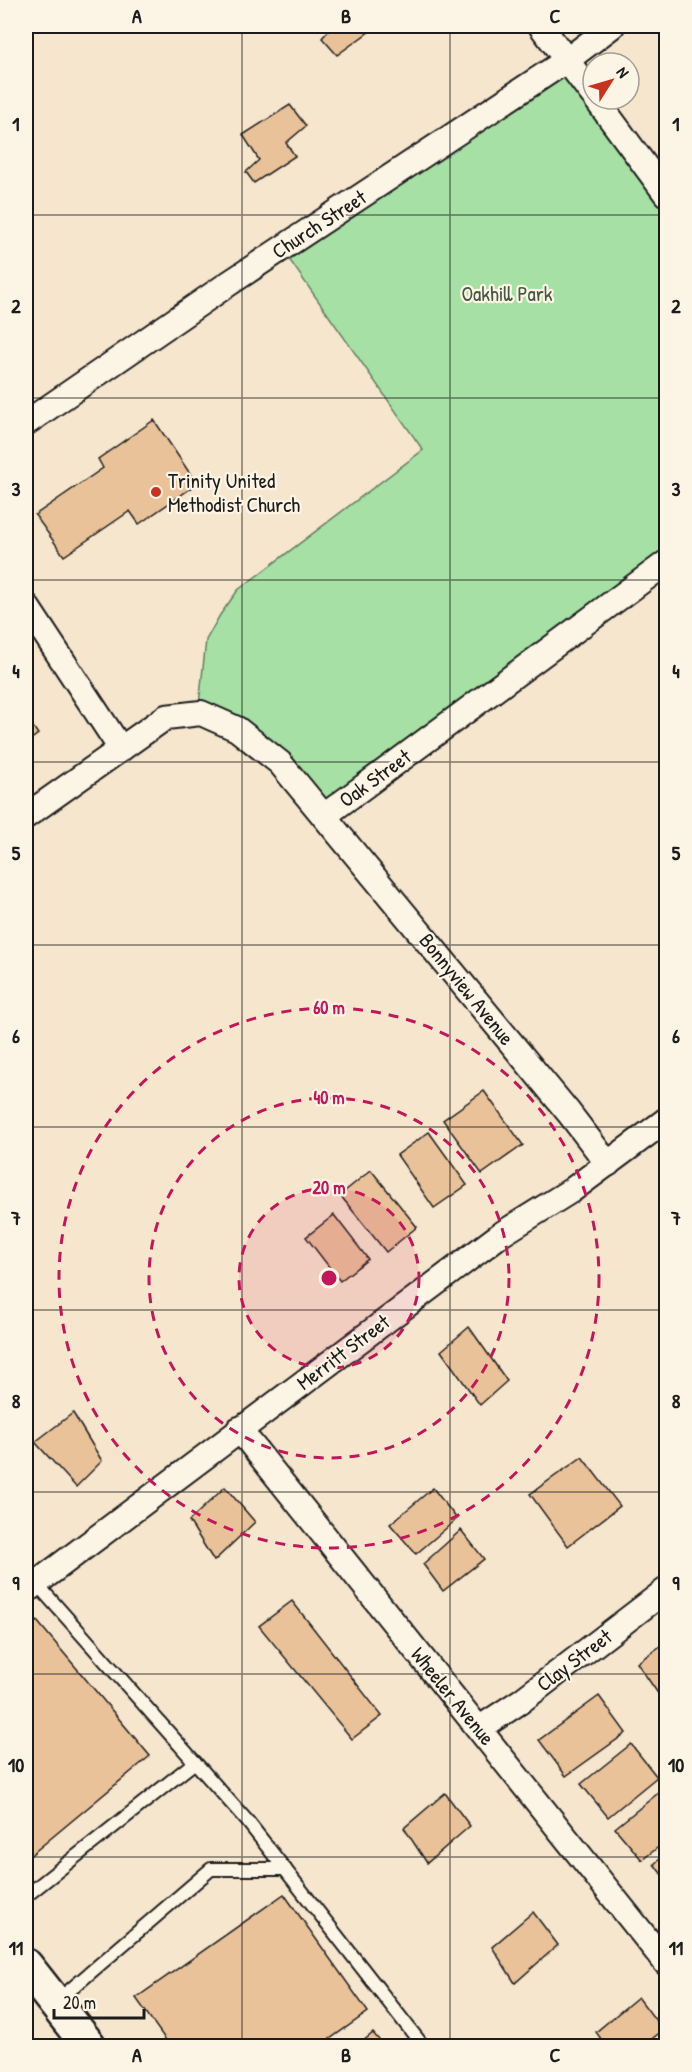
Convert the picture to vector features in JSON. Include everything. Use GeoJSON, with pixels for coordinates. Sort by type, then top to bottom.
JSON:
{"type":"FeatureCollection","features":[{"type":"Feature","properties":{"kind":"main road"},"geometry":{"type":"LineString","coordinates":[[26,1966],[89,2046]]}},
{"type":"Feature","properties":{"kind":"street"},"geometry":{"type":"LineString","coordinates":[[542,26],[581,79]]}},
{"type":"Feature","properties":{"kind":"street","name":"Church Street"},"geometry":{"type":"LineString","coordinates":[[26,423],[228,284],[567,60],[612,26]]}},
{"type":"Feature","properties":{"kind":"street"},"geometry":{"type":"LineString","coordinates":[[605,111],[666,194]]}},
{"type":"Feature","properties":{"kind":"street","name":"Oak Street"},"geometry":{"type":"LineString","coordinates":[[26,816],[166,717],[201,713],[237,729],[280,763],[324,816],[666,563]]}},
{"type":"Feature","properties":{"kind":"street"},"geometry":{"type":"LineString","coordinates":[[26,605],[121,749]]}},
{"type":"Feature","properties":{"kind":"street","name":"Bonnyview Avenue"},"geometry":{"type":"LineString","coordinates":[[324,816],[569,1113],[608,1164]]}},
{"type":"Feature","properties":{"kind":"street","name":"Merritt Street"},"geometry":{"type":"LineString","coordinates":[[31,1587],[500,1235],[572,1190],[666,1120]]}},
{"type":"Feature","properties":{"kind":"street","name":"Wheeler Avenue"},"geometry":{"type":"LineString","coordinates":[[239,1429],[666,1963]]}},
{"type":"Feature","properties":{"kind":"street","name":"Clay Street"},"geometry":{"type":"LineString","coordinates":[[480,1728],[521,1701],[666,1590]]}},
{"type":"Feature","properties":{"kind":"lane"},"geometry":{"type":"LineString","coordinates":[[31,1587],[248,1822],[423,2046]]}},
{"type":"Feature","properties":{"kind":"lane"},"geometry":{"type":"LineString","coordinates":[[26,1896],[195,1762]]}},
{"type":"Feature","properties":{"kind":"lane"},"geometry":{"type":"LineString","coordinates":[[55,2003],[211,1869],[285,1869]]}},
{"type":"Feature","properties":{"kind":"green space","name":"Oakhill Park"},"geometry":{"type":"Polygon","coordinates":[[[566,64],[581,84],[581,111],[601,111],[666,199],[666,558],[328,805],[199,705],[206,640],[238,590],[423,450],[284,252],[566,64]]]}},
{"type":"Feature","properties":{"kind":"building"},"geometry":{"type":"Polygon","coordinates":[[[327,26],[377,26],[337,55],[322,38],[330,29],[327,26]]]}},
{"type":"Feature","properties":{"kind":"building"},"geometry":{"type":"Polygon","coordinates":[[[290,105],[306,126],[286,143],[295,156],[254,183],[246,172],[259,160],[243,135],[290,105]]]}},
{"type":"Feature","properties":{"kind":"building"},"geometry":{"type":"Polygon","coordinates":[[[154,420],[197,484],[139,524],[130,511],[64,556],[35,515],[103,468],[98,459],[154,420]]]}},
{"type":"Feature","properties":{"kind":"building"},"geometry":{"type":"Polygon","coordinates":[[[26,717],[38,734],[26,743],[26,717]]]}},
{"type":"Feature","properties":{"kind":"building"},"geometry":{"type":"Polygon","coordinates":[[[484,1091],[523,1145],[482,1174],[443,1120],[484,1091]]]}},
{"type":"Feature","properties":{"kind":"building"},"geometry":{"type":"Polygon","coordinates":[[[429,1132],[467,1185],[434,1208],[397,1155],[429,1132]]]}},
{"type":"Feature","properties":{"kind":"building"},"geometry":{"type":"Polygon","coordinates":[[[371,1170],[417,1227],[386,1252],[340,1195],[371,1170]]]}},
{"type":"Feature","properties":{"kind":"building"},"geometry":{"type":"Polygon","coordinates":[[[334,1215],[368,1259],[340,1281],[306,1237],[334,1215]]]}},
{"type":"Feature","properties":{"kind":"building"},"geometry":{"type":"Polygon","coordinates":[[[469,1327],[507,1381],[480,1405],[441,1351],[469,1327]]]}},
{"type":"Feature","properties":{"kind":"building"},"geometry":{"type":"Polygon","coordinates":[[[73,1413],[102,1461],[76,1487],[35,1442],[73,1413]]]}},
{"type":"Feature","properties":{"kind":"building"},"geometry":{"type":"Polygon","coordinates":[[[582,1457],[620,1506],[568,1546],[530,1494],[582,1457]]]}},
{"type":"Feature","properties":{"kind":"building"},"geometry":{"type":"Polygon","coordinates":[[[225,1487],[255,1522],[214,1561],[189,1521],[225,1487]]]}},
{"type":"Feature","properties":{"kind":"building"},"geometry":{"type":"Polygon","coordinates":[[[433,1488],[457,1519],[416,1554],[390,1524],[433,1488]]]}},
{"type":"Feature","properties":{"kind":"building"},"geometry":{"type":"Polygon","coordinates":[[[461,1530],[484,1559],[443,1591],[423,1564],[461,1530]]]}},
{"type":"Feature","properties":{"kind":"building"},"geometry":{"type":"Polygon","coordinates":[[[292,1601],[382,1716],[352,1739],[259,1626],[292,1601]]]}},
{"type":"Feature","properties":{"kind":"building"},"geometry":{"type":"Polygon","coordinates":[[[37,1621],[150,1756],[26,1859],[26,1630],[37,1621]]]}},
{"type":"Feature","properties":{"kind":"building"},"geometry":{"type":"Polygon","coordinates":[[[666,1642],[666,1705],[637,1663],[666,1642]]]}},
{"type":"Feature","properties":{"kind":"building"},"geometry":{"type":"Polygon","coordinates":[[[599,1696],[626,1733],[566,1776],[539,1740],[599,1696]]]}},
{"type":"Feature","properties":{"kind":"building"},"geometry":{"type":"Polygon","coordinates":[[[631,1744],[657,1777],[608,1817],[581,1784],[631,1744]]]}},
{"type":"Feature","properties":{"kind":"building"},"geometry":{"type":"Polygon","coordinates":[[[662,1790],[666,1795],[666,1841],[642,1860],[615,1828],[662,1790]]]}},
{"type":"Feature","properties":{"kind":"building"},"geometry":{"type":"Polygon","coordinates":[[[445,1793],[470,1826],[427,1863],[404,1828],[445,1793]]]}},
{"type":"Feature","properties":{"kind":"building"},"geometry":{"type":"Polygon","coordinates":[[[666,1854],[666,1880],[654,1864],[666,1854]]]}},
{"type":"Feature","properties":{"kind":"building"},"geometry":{"type":"Polygon","coordinates":[[[284,1894],[368,2012],[320,2046],[170,2046],[136,1998],[284,1894]]]}},
{"type":"Feature","properties":{"kind":"building"},"geometry":{"type":"Polygon","coordinates":[[[533,1912],[558,1945],[515,1983],[492,1947],[533,1912]]]}},
{"type":"Feature","properties":{"kind":"building"},"geometry":{"type":"Polygon","coordinates":[[[638,1997],[663,2030],[643,2046],[606,2046],[596,2032],[638,1997]]]}},
{"type":"Feature","properties":{"kind":"building"},"geometry":{"type":"Polygon","coordinates":[[[373,2033],[384,2046],[357,2046],[373,2033]]]}},
{"type":"Feature","properties":{"kind":"place","name":"Trinity United Methodist Church"},"geometry":{"type":"Point","coordinates":[156,492]}}]}
